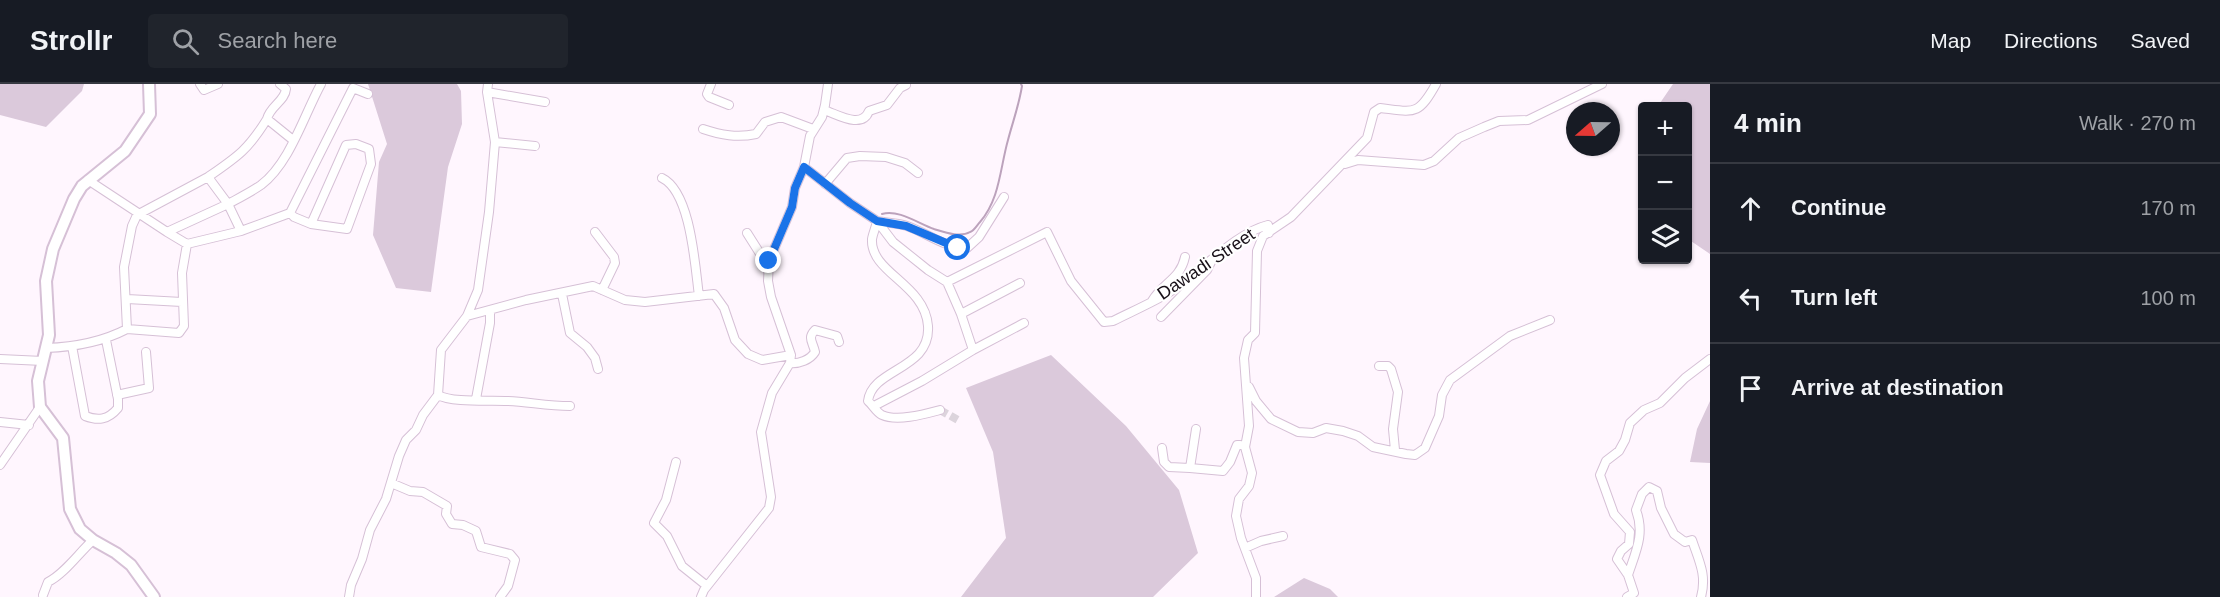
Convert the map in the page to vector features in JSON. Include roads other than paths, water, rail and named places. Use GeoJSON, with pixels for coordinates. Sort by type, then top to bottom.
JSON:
{"type":"FeatureCollection","features":[{"type":"Feature","properties":{"kind":"main road"},"geometry":{"type":"LineString","coordinates":[[149,84],[150,114],[125,151],[88,180],[74,199],[50,262],[46,281],[49,334],[38,381],[40,407],[63,438],[70,509],[80,529],[131,565],[154,597]]}},
{"type":"Feature","properties":{"kind":"street"},"geometry":{"type":"LineString","coordinates":[[200,84],[204,90],[218,84]]}},
{"type":"Feature","properties":{"kind":"street"},"geometry":{"type":"LineString","coordinates":[[127,329],[124,267],[132,226],[137,214],[208,177],[243,153],[256,137],[269,112],[285,96],[286,89],[280,84]]}},
{"type":"Feature","properties":{"kind":"street"},"geometry":{"type":"LineString","coordinates":[[167,232],[228,204],[262,184],[279,164],[321,84]]}},
{"type":"Feature","properties":{"kind":"street"},"geometry":{"type":"LineString","coordinates":[[345,84],[368,94]]}},
{"type":"Feature","properties":{"kind":"street"},"geometry":{"type":"LineString","coordinates":[[711,84],[707,94],[709,97],[729,105]]}},
{"type":"Feature","properties":{"kind":"street"},"geometry":{"type":"LineString","coordinates":[[828,84],[824,110],[813,129],[804,167],[795,188],[792,207],[769,261],[768,281],[790,359],[796,364],[812,357],[815,352],[810,340],[815,330],[833,334],[837,336],[839,342]]}},
{"type":"Feature","properties":{"kind":"street"},"geometry":{"type":"LineString","coordinates":[[1257,597],[1256,578],[1236,524],[1236,516],[1239,499],[1249,486],[1252,473],[1245,447],[1249,426],[1244,358],[1248,340],[1255,333],[1257,251],[1263,236],[1291,217],[1367,138],[1374,112],[1380,108],[1417,110],[1426,102],[1436,84]]}},
{"type":"Feature","properties":{"kind":"street"},"geometry":{"type":"LineString","coordinates":[[1343,164],[1358,160],[1424,165],[1434,160],[1459,138],[1499,121],[1528,120],[1602,84]]}},
{"type":"Feature","properties":{"kind":"street"},"geometry":{"type":"LineString","coordinates":[[824,110],[841,118],[861,120],[867,116],[869,111],[887,105],[900,88],[906,85]]}},
{"type":"Feature","properties":{"kind":"street"},"geometry":{"type":"LineString","coordinates":[[88,180],[137,214],[187,244],[241,231],[290,213],[353,88]]}},
{"type":"Feature","properties":{"kind":"street"},"geometry":{"type":"LineString","coordinates":[[349,597],[370,530],[380,514],[406,440],[416,430],[423,415],[438,395],[441,350],[467,316],[478,290],[483,266],[495,142],[488,88],[545,102]]}},
{"type":"Feature","properties":{"kind":"street"},"geometry":{"type":"LineString","coordinates":[[703,129],[719,134],[746,136],[756,134],[765,122],[781,117],[813,129]]}},
{"type":"Feature","properties":{"kind":"street"},"geometry":{"type":"LineString","coordinates":[[267,119],[293,140]]}},
{"type":"Feature","properties":{"kind":"street"},"geometry":{"type":"LineString","coordinates":[[495,142],[535,146]]}},
{"type":"Feature","properties":{"kind":"street"},"geometry":{"type":"LineString","coordinates":[[290,213],[311,224],[347,229],[371,164],[369,148],[356,144],[346,145],[311,224]]}},
{"type":"Feature","properties":{"kind":"street"},"geometry":{"type":"LineString","coordinates":[[825,184],[848,158],[873,154],[905,163],[918,173]]}},
{"type":"Feature","properties":{"kind":"street"},"geometry":{"type":"LineString","coordinates":[[804,167],[877,221],[893,242],[947,282],[962,314],[973,350]]}},
{"type":"Feature","properties":{"kind":"street"},"geometry":{"type":"LineString","coordinates":[[208,177],[228,204],[241,231]]}},
{"type":"Feature","properties":{"kind":"street"},"geometry":{"type":"LineString","coordinates":[[662,178],[682,201],[690,228],[699,296]]}},
{"type":"Feature","properties":{"kind":"street"},"geometry":{"type":"LineString","coordinates":[[877,221],[906,226],[958,248],[967,248],[979,237],[1004,198]]}},
{"type":"Feature","properties":{"kind":"street"},"geometry":{"type":"LineString","coordinates":[[877,221],[872,238],[873,251],[879,261],[916,296],[924,308],[928,327],[925,345],[920,352],[898,371],[883,378],[869,392],[868,401],[876,411],[890,417],[912,417],[940,410]]}},
{"type":"Feature","properties":{"kind":"street","name":"Dawadi Street"},"geometry":{"type":"LineString","coordinates":[[947,282],[1047,232],[1071,281],[1104,322],[1113,321],[1164,296],[1213,258],[1258,228],[1268,225],[1269,233]]}},
{"type":"Feature","properties":{"kind":"street"},"geometry":{"type":"LineString","coordinates":[[595,232],[614,257],[615,263],[602,290]]}},
{"type":"Feature","properties":{"kind":"street"},"geometry":{"type":"LineString","coordinates":[[747,233],[759,252],[769,261]]}},
{"type":"Feature","properties":{"kind":"street"},"geometry":{"type":"LineString","coordinates":[[46,348],[106,340],[127,329],[179,333],[184,326],[182,273],[187,244]]}},
{"type":"Feature","properties":{"kind":"street"},"geometry":{"type":"LineString","coordinates":[[1152,301],[1158,290],[1176,277],[1182,269],[1185,257]]}},
{"type":"Feature","properties":{"kind":"street"},"geometry":{"type":"LineString","coordinates":[[1161,317],[1207,270],[1213,258]]}},
{"type":"Feature","properties":{"kind":"street"},"geometry":{"type":"LineString","coordinates":[[962,314],[1020,283]]}},
{"type":"Feature","properties":{"kind":"street"},"geometry":{"type":"LineString","coordinates":[[467,316],[526,300],[593,286],[626,300],[645,302],[714,294],[724,308],[735,340],[748,354],[762,360],[790,359]]}},
{"type":"Feature","properties":{"kind":"street"},"geometry":{"type":"LineString","coordinates":[[562,294],[570,333],[587,347],[595,358],[598,369]]}},
{"type":"Feature","properties":{"kind":"street"},"geometry":{"type":"LineString","coordinates":[[127,299],[182,302]]}},
{"type":"Feature","properties":{"kind":"street"},"geometry":{"type":"LineString","coordinates":[[476,399],[490,323],[490,311]]}},
{"type":"Feature","properties":{"kind":"street"},"geometry":{"type":"LineString","coordinates":[[1244,378],[1256,401],[1271,419],[1298,432],[1313,433],[1326,428],[1343,431],[1358,436],[1373,447],[1415,455],[1425,448],[1439,416],[1442,395],[1450,380],[1510,336],[1550,320]]}},
{"type":"Feature","properties":{"kind":"street"},"geometry":{"type":"LineString","coordinates":[[874,406],[1024,323]]}},
{"type":"Feature","properties":{"kind":"street"},"geometry":{"type":"LineString","coordinates":[[72,346],[85,416],[99,420],[114,413],[118,408],[106,340]]}},
{"type":"Feature","properties":{"kind":"street"},"geometry":{"type":"LineString","coordinates":[[117,395],[149,388],[146,352]]}},
{"type":"Feature","properties":{"kind":"street"},"geometry":{"type":"LineString","coordinates":[[0,359],[43,361]]}},
{"type":"Feature","properties":{"kind":"street"},"geometry":{"type":"LineString","coordinates":[[701,597],[707,586],[769,508],[771,497],[761,432],[772,393],[790,359]]}},
{"type":"Feature","properties":{"kind":"street"},"geometry":{"type":"LineString","coordinates":[[1627,597],[1634,593],[1628,575],[1617,559],[1621,551],[1629,544],[1630,532],[1614,514],[1600,475],[1601,469],[1606,461],[1619,451],[1630,423],[1644,410],[1660,404],[1685,378],[1710,359]]}},
{"type":"Feature","properties":{"kind":"street"},"geometry":{"type":"LineString","coordinates":[[1379,366],[1388,366],[1391,369],[1398,392],[1394,429],[1395,450]]}},
{"type":"Feature","properties":{"kind":"street"},"geometry":{"type":"LineString","coordinates":[[438,395],[448,399],[570,406]]}},
{"type":"Feature","properties":{"kind":"street"},"geometry":{"type":"LineString","coordinates":[[0,465],[40,407]]}},
{"type":"Feature","properties":{"kind":"street"},"geometry":{"type":"LineString","coordinates":[[0,422],[28,425]]}},
{"type":"Feature","properties":{"kind":"street"},"geometry":{"type":"LineString","coordinates":[[1190,468],[1196,429]]}},
{"type":"Feature","properties":{"kind":"street"},"geometry":{"type":"LineString","coordinates":[[1162,448],[1164,462],[1169,467],[1222,471],[1230,462],[1237,445],[1240,445]]}},
{"type":"Feature","properties":{"kind":"street"},"geometry":{"type":"LineString","coordinates":[[676,462],[666,500],[654,523],[667,536],[682,566],[707,586]]}},
{"type":"Feature","properties":{"kind":"street"},"geometry":{"type":"LineString","coordinates":[[391,483],[410,491],[423,492],[447,506],[446,514],[452,524],[463,525],[476,531],[481,547],[510,555],[516,560],[508,586],[500,597]]}},
{"type":"Feature","properties":{"kind":"street"},"geometry":{"type":"LineString","coordinates":[[1628,575],[1641,536],[1641,523],[1636,510],[1642,494],[1649,487],[1657,491],[1661,507],[1674,534],[1685,542],[1692,540],[1705,583],[1701,597]]}},
{"type":"Feature","properties":{"kind":"street"},"geometry":{"type":"LineString","coordinates":[[1245,548],[1261,541],[1283,536]]}},
{"type":"Feature","properties":{"kind":"street"},"geometry":{"type":"LineString","coordinates":[[43,595],[48,582],[59,576],[93,540]]}},
{"type":"Feature","properties":{"kind":"waterway"},"geometry":{"type":"LineString","coordinates":[[882,214],[902,215],[952,234],[966,234],[973,230],[987,213],[996,193],[1021,84]]}},
{"type":"Feature","properties":{"kind":"tunnel"},"geometry":{"type":"LineString","coordinates":[[940,410],[958,420]]}}]}
